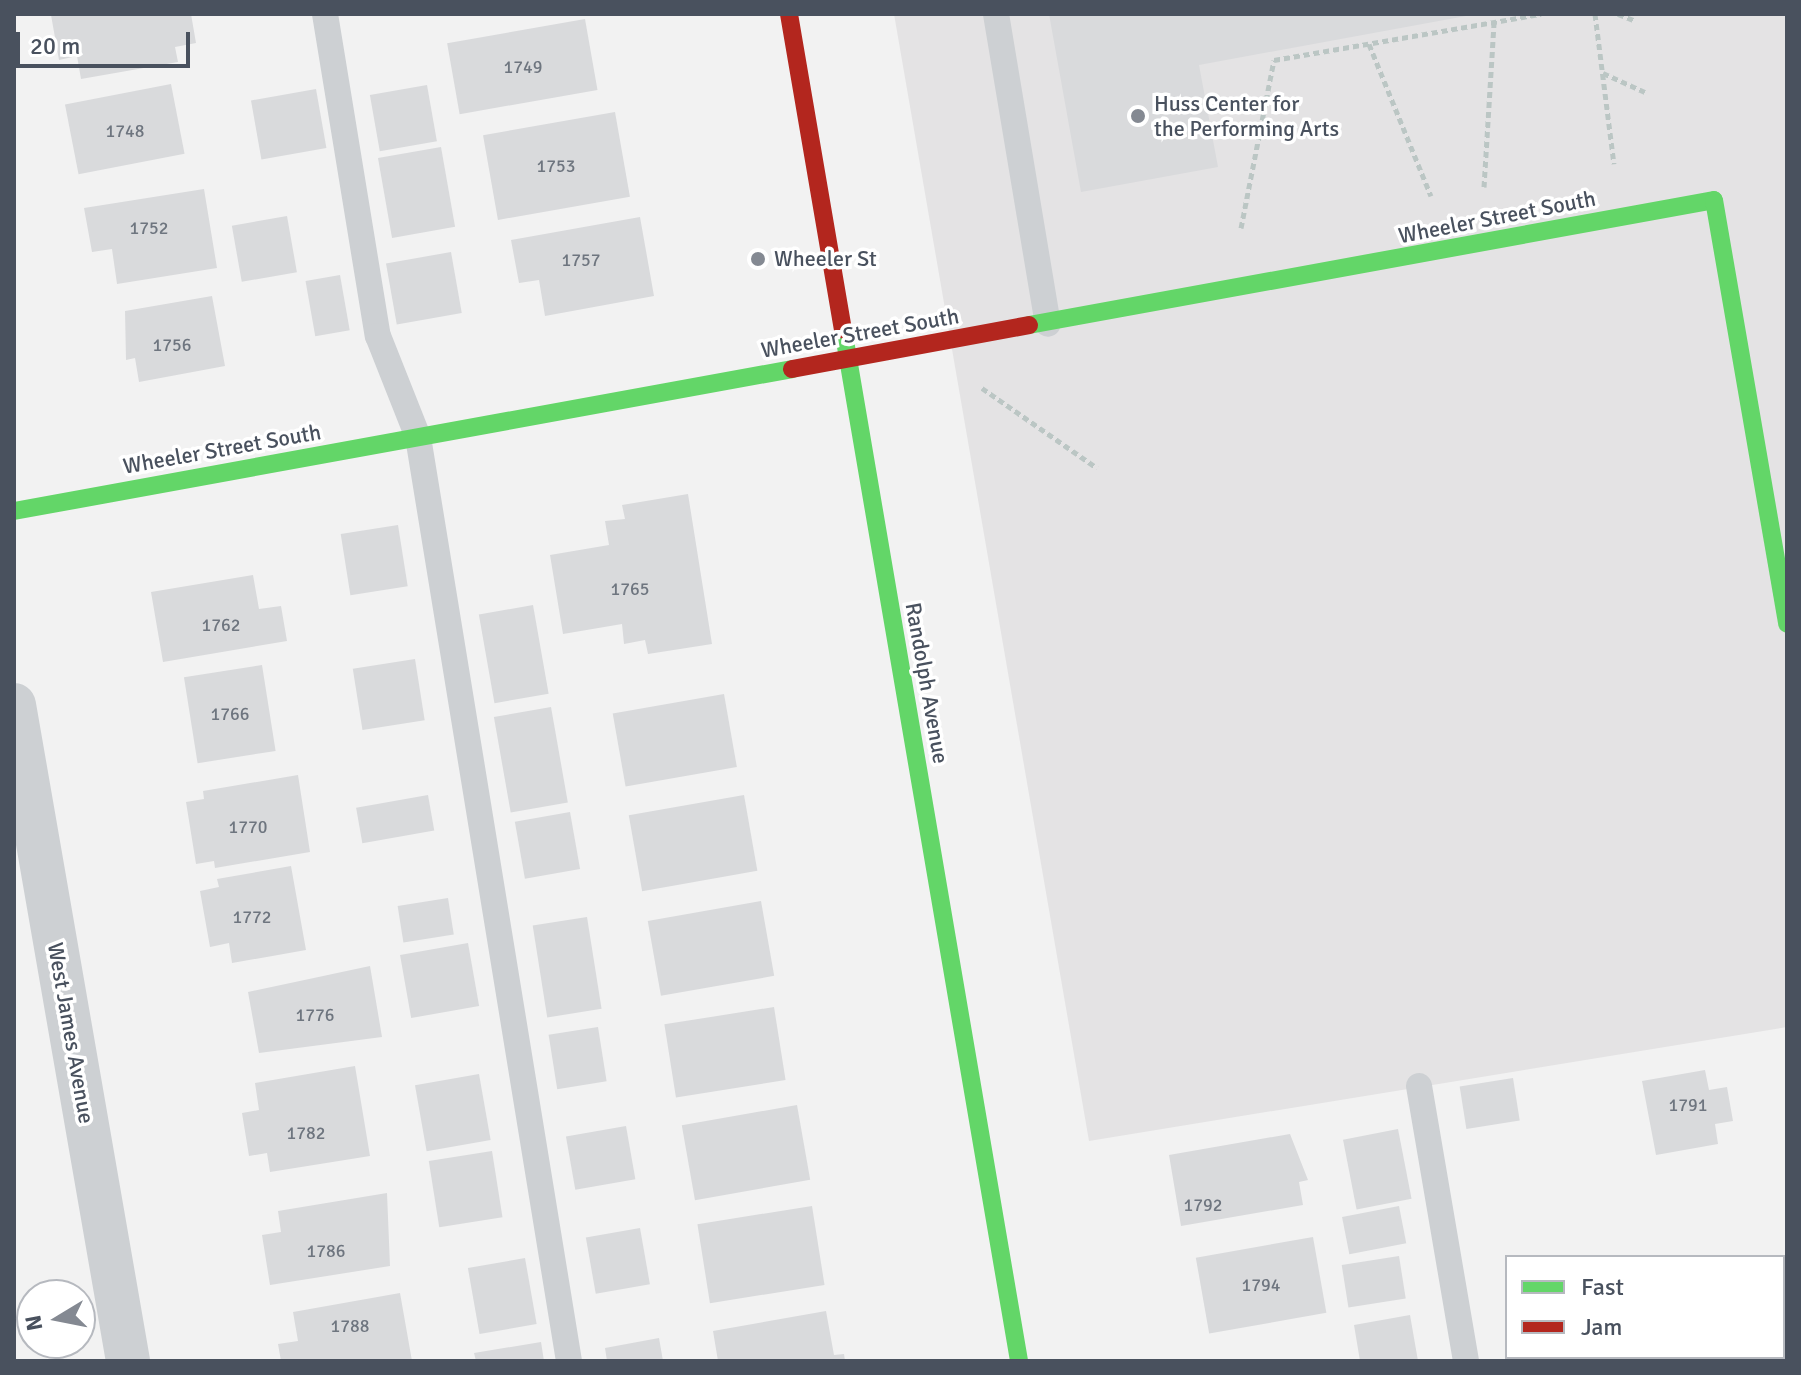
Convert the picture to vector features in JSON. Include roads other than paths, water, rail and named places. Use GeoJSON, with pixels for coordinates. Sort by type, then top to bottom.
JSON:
{"type":"FeatureCollection","features":[{"type":"Feature","properties":{"kind":"street","name":"Randolph Avenue"},"geometry":{"type":"LineString","coordinates":[[789,14],[1019,1361]]}},
{"type":"Feature","properties":{"kind":"street","name":"Wheeler Street South"},"geometry":{"type":"LineString","coordinates":[[14,511],[1714,200],[1787,624]]}},
{"type":"Feature","properties":{"kind":"street","name":"West James Avenue"},"geometry":{"type":"LineString","coordinates":[[14,705],[128,1361]]}},
{"type":"Feature","properties":{"kind":"lane"},"geometry":{"type":"LineString","coordinates":[[325,14],[378,336],[418,437],[569,1361]]}},
{"type":"Feature","properties":{"kind":"lane"},"geometry":{"type":"LineString","coordinates":[[996,14],[1048,324]]}},
{"type":"Feature","properties":{"kind":"lane"},"geometry":{"type":"LineString","coordinates":[[1419,1086],[1466,1361]]}},
{"type":"Feature","properties":{"kind":"place","name":"Huss Center for the Performing Arts"},"geometry":{"type":"Point","coordinates":[1138,116]}},
{"type":"Feature","properties":{"kind":"place","name":"Wheeler St"},"geometry":{"type":"Point","coordinates":[758,259]}}]}
